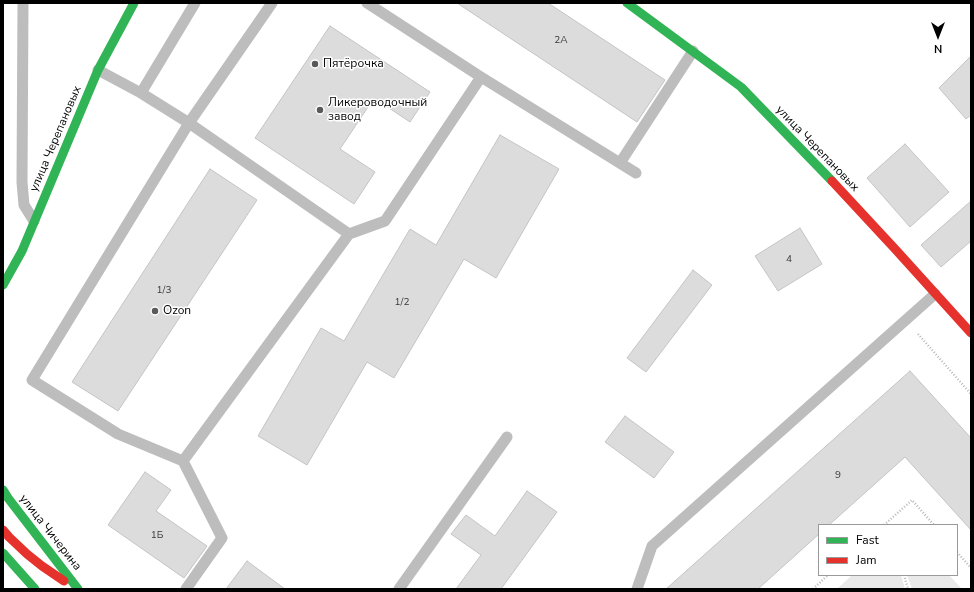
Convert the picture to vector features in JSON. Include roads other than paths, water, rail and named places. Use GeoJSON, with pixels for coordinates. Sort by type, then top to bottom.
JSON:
{"type":"FeatureCollection","features":[{"type":"Feature","properties":{"kind":"street","name":"улица Черепановых"},"geometry":{"type":"LineString","coordinates":[[3,285],[22,251],[98,70],[134,3]]}},
{"type":"Feature","properties":{"kind":"street","name":"улица Черепановых"},"geometry":{"type":"LineString","coordinates":[[627,3],[741,87],[814,162],[971,333]]}},
{"type":"Feature","properties":{"kind":"street","name":"улица Чичерина"},"geometry":{"type":"LineString","coordinates":[[3,490],[77,589]]}},
{"type":"Feature","properties":{"kind":"street"},"geometry":{"type":"LineString","coordinates":[[3,530],[27,554],[42,566],[77,589]]}},
{"type":"Feature","properties":{"kind":"street"},"geometry":{"type":"LineString","coordinates":[[3,553],[35,589]]}},
{"type":"Feature","properties":{"kind":"lane"},"geometry":{"type":"LineString","coordinates":[[23,3],[22,182],[24,205],[34,221]]}},
{"type":"Feature","properties":{"kind":"lane"},"geometry":{"type":"LineString","coordinates":[[141,93],[195,3]]}},
{"type":"Feature","properties":{"kind":"lane"},"geometry":{"type":"LineString","coordinates":[[186,589],[222,538],[183,462],[118,434],[32,380],[189,123],[272,3]]}},
{"type":"Feature","properties":{"kind":"lane"},"geometry":{"type":"LineString","coordinates":[[367,3],[481,77],[636,173]]}},
{"type":"Feature","properties":{"kind":"lane"},"geometry":{"type":"LineString","coordinates":[[620,163],[693,51]]}},
{"type":"Feature","properties":{"kind":"lane"},"geometry":{"type":"LineString","coordinates":[[98,70],[141,93],[189,123],[348,234]]}},
{"type":"Feature","properties":{"kind":"lane"},"geometry":{"type":"LineString","coordinates":[[183,462],[348,234],[385,221],[481,77]]}},
{"type":"Feature","properties":{"kind":"lane"},"geometry":{"type":"LineString","coordinates":[[637,589],[652,546],[935,294]]}},
{"type":"Feature","properties":{"kind":"lane"},"geometry":{"type":"LineString","coordinates":[[399,589],[507,437]]}},
{"type":"Feature","properties":{"kind":"place","name":"Пятёрочка"},"geometry":{"type":"Point","coordinates":[315,64]}},
{"type":"Feature","properties":{"kind":"place","name":"Ликероводочный завод"},"geometry":{"type":"Point","coordinates":[320,110]}},
{"type":"Feature","properties":{"kind":"place","name":"Ozon"},"geometry":{"type":"Point","coordinates":[155,311]}}]}
